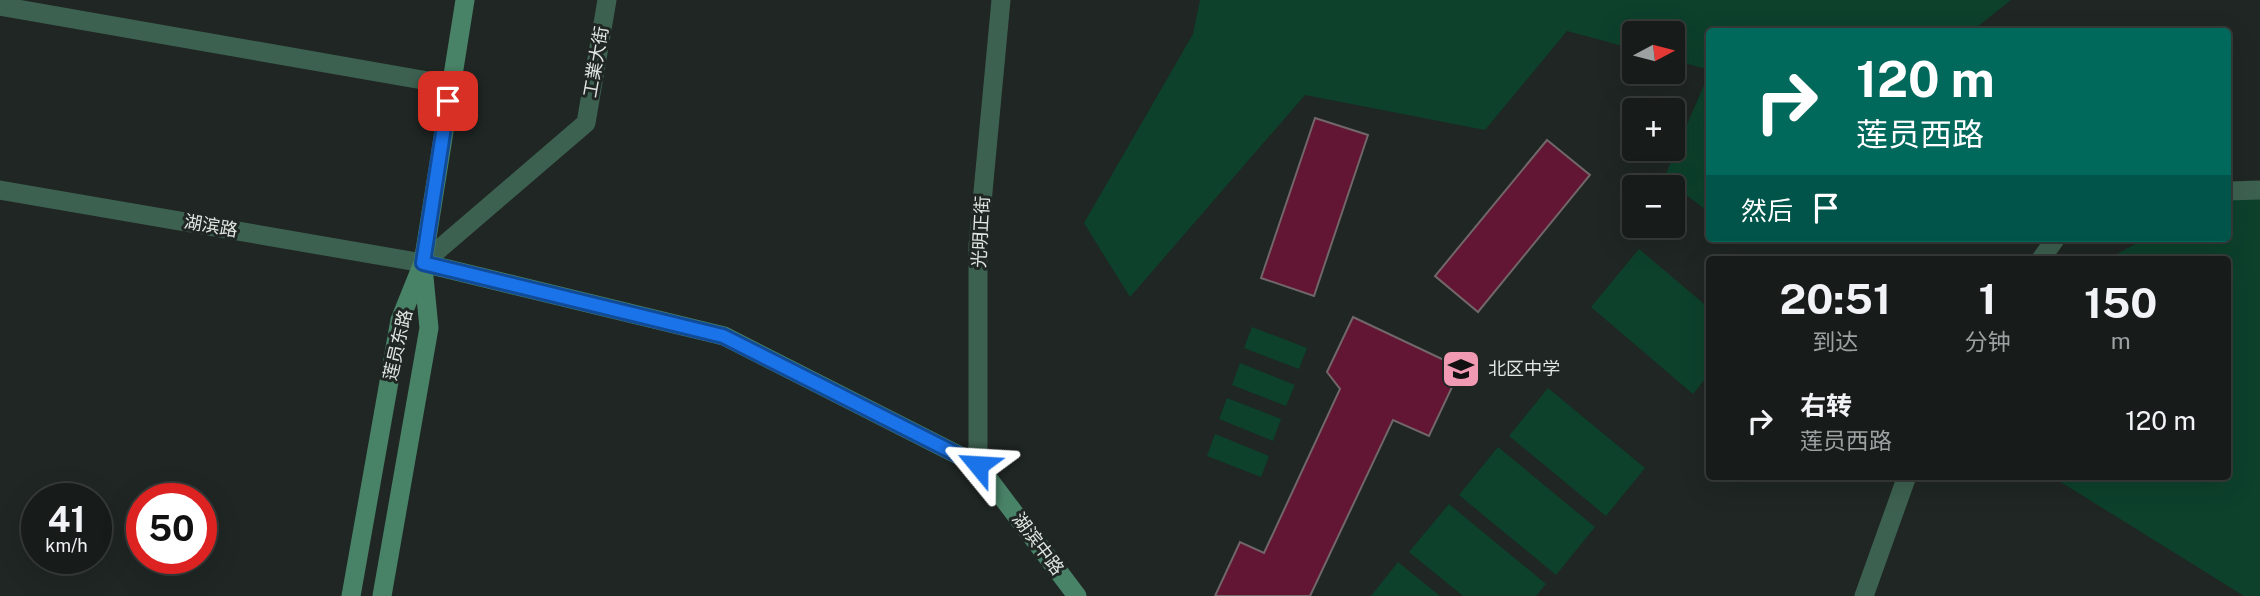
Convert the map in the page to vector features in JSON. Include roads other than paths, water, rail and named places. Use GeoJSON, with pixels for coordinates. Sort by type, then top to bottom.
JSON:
{"type":"FeatureCollection","features":[{"type":"Feature","properties":{"kind":"main road"},"geometry":{"type":"LineString","coordinates":[[423,263],[465,0]]}},
{"type":"Feature","properties":{"kind":"main road","name":"湖滨中路"},"geometry":{"type":"LineString","coordinates":[[423,263],[723,336],[978,465],[1077,596]]}},
{"type":"Feature","properties":{"kind":"main road","name":"莲员东路"},"geometry":{"type":"LineString","coordinates":[[351,596],[400,320],[423,263]]}},
{"type":"Feature","properties":{"kind":"main road","name":"莲员东路"},"geometry":{"type":"LineString","coordinates":[[382,596],[429,328],[423,263]]}},
{"type":"Feature","properties":{"kind":"street","name":"工業大街"},"geometry":{"type":"LineString","coordinates":[[423,263],[586,123],[607,0]]}},
{"type":"Feature","properties":{"kind":"street","name":"光明正街"},"geometry":{"type":"LineString","coordinates":[[978,465],[978,245],[1001,0]]}},
{"type":"Feature","properties":{"kind":"street"},"geometry":{"type":"LineString","coordinates":[[0,6],[450,85]]}},
{"type":"Feature","properties":{"kind":"street","name":"湖滨路"},"geometry":{"type":"LineString","coordinates":[[0,190],[423,263]]}},
{"type":"Feature","properties":{"kind":"street"},"geometry":{"type":"LineString","coordinates":[[2231,191],[2260,190]]}},
{"type":"Feature","properties":{"kind":"street"},"geometry":{"type":"LineString","coordinates":[[2042,256],[2053,242]]}},
{"type":"Feature","properties":{"kind":"street"},"geometry":{"type":"LineString","coordinates":[[1864,596],[1906,480]]}},
{"type":"Feature","properties":{"kind":"place","name":"北区中学"},"geometry":{"type":"Point","coordinates":[1461,369]}}]}
